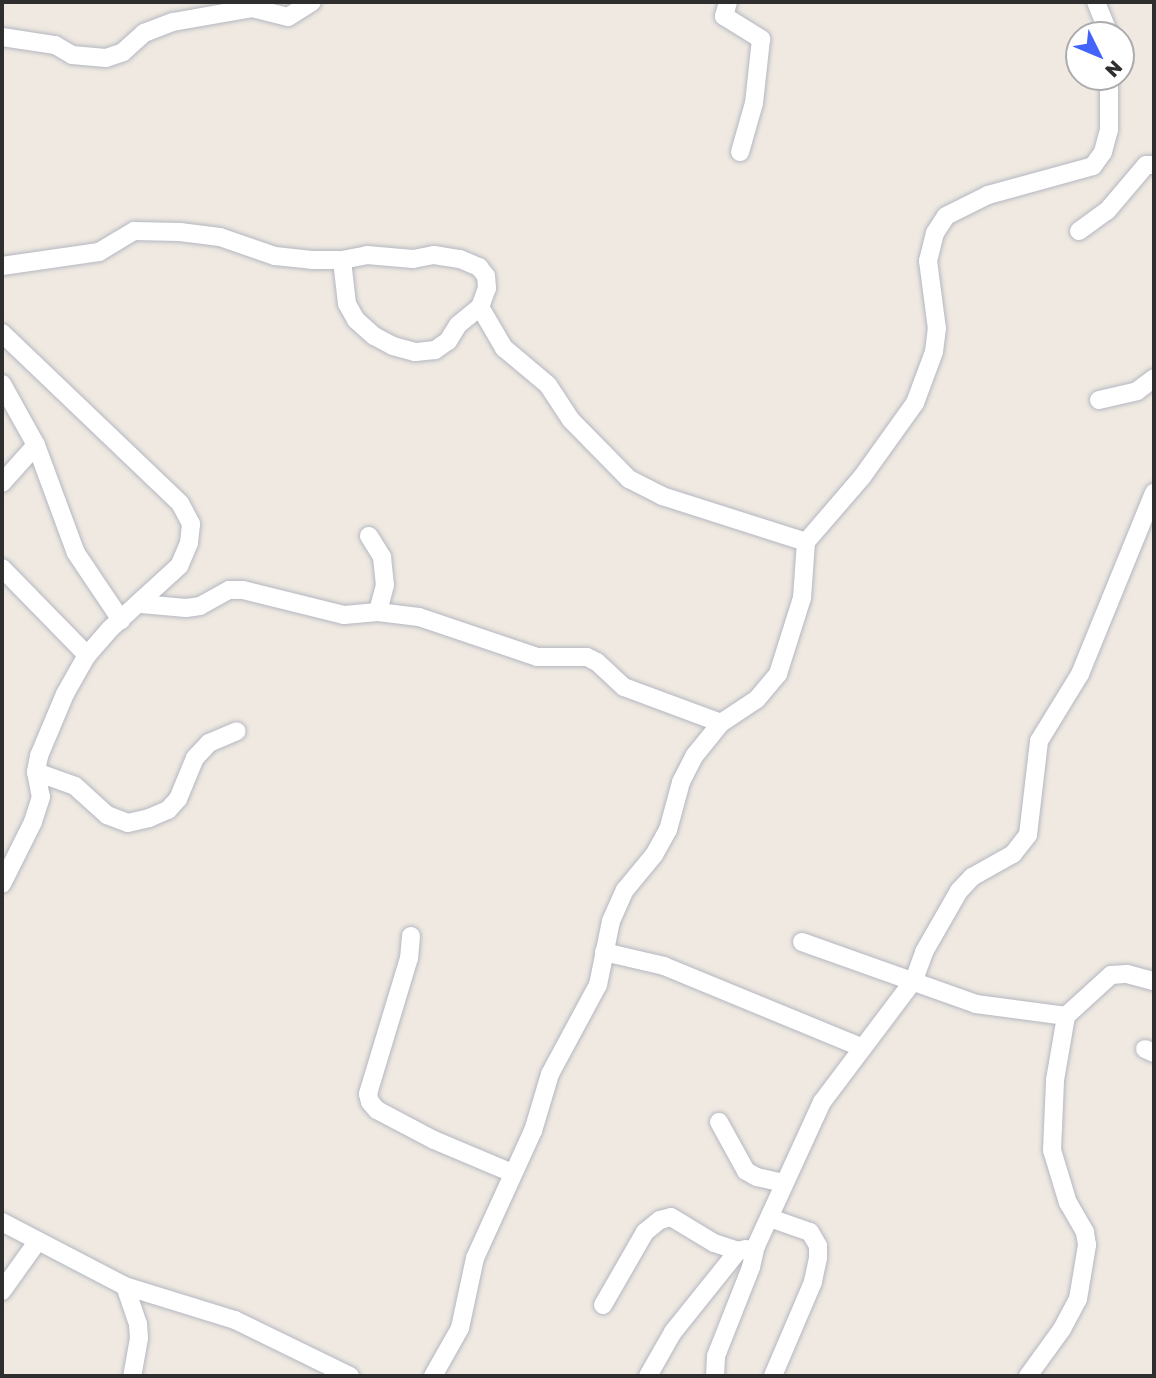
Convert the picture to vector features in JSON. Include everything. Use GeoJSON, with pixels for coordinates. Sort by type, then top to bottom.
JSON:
{"type":"FeatureCollection","features":[{"type":"Feature","properties":{"kind":"street"},"geometry":{"type":"LineString","coordinates":[[2,37],[55,45],[72,55],[106,58],[123,52],[144,33],[173,22],[252,8],[288,17],[312,2]]}},
{"type":"Feature","properties":{"kind":"street"},"geometry":{"type":"LineString","coordinates":[[728,2],[724,16],[761,39],[754,103],[740,152]]}},
{"type":"Feature","properties":{"kind":"street"},"geometry":{"type":"LineString","coordinates":[[1096,2],[1103,21]]}},
{"type":"Feature","properties":{"kind":"street"},"geometry":{"type":"LineString","coordinates":[[433,1376],[460,1328],[475,1258],[533,1131],[550,1074],[598,985],[611,921],[625,890],[654,855],[668,830],[681,782],[695,755],[721,723],[757,699],[778,674],[802,598],[806,542],[862,477],[915,403],[934,352],[937,329],[928,261],[935,233],[946,216],[988,195],[1093,166],[1103,152],[1109,130],[1109,91]]}},
{"type":"Feature","properties":{"kind":"street"},"geometry":{"type":"LineString","coordinates":[[1079,231],[1107,211],[1146,165],[1154,164]]}},
{"type":"Feature","properties":{"kind":"street"},"geometry":{"type":"LineString","coordinates":[[2,266],[99,253],[134,231],[220,237],[275,256],[342,260],[367,255],[413,259],[434,255],[460,259],[480,267],[486,276],[487,288],[480,307],[468,316],[449,341],[435,350],[415,352],[393,346],[373,336],[356,320],[347,304],[342,260]]}},
{"type":"Feature","properties":{"kind":"street"},"geometry":{"type":"LineString","coordinates":[[480,307],[504,348],[548,385],[571,420],[629,479],[662,496],[806,542]]}},
{"type":"Feature","properties":{"kind":"street"},"geometry":{"type":"LineString","coordinates":[[2,333],[180,503],[191,524],[189,543],[179,566],[88,655],[65,694],[39,756],[36,772],[41,797],[33,822],[2,884]]}},
{"type":"Feature","properties":{"kind":"street"},"geometry":{"type":"LineString","coordinates":[[1099,400],[1136,391],[1154,378]]}},
{"type":"Feature","properties":{"kind":"street"},"geometry":{"type":"LineString","coordinates":[[2,384],[36,445],[76,553],[121,620]]}},
{"type":"Feature","properties":{"kind":"street"},"geometry":{"type":"LineString","coordinates":[[2,483],[36,445]]}},
{"type":"Feature","properties":{"kind":"street"},"geometry":{"type":"LineString","coordinates":[[715,1376],[716,1356],[751,1267],[756,1246],[822,1102],[914,980],[924,952],[959,891],[972,877],[1013,854],[1028,835],[1039,741],[1080,674],[1154,493]]}},
{"type":"Feature","properties":{"kind":"street"},"geometry":{"type":"LineString","coordinates":[[369,536],[382,556],[385,585],[378,612]]}},
{"type":"Feature","properties":{"kind":"street"},"geometry":{"type":"LineString","coordinates":[[2,568],[88,655]]}},
{"type":"Feature","properties":{"kind":"street"},"geometry":{"type":"LineString","coordinates":[[141,604],[186,608],[207,603],[229,590],[243,590],[344,615],[378,612],[438,621],[537,657],[587,657],[597,662],[624,687],[721,723]]}},
{"type":"Feature","properties":{"kind":"street"},"geometry":{"type":"LineString","coordinates":[[36,772],[75,786],[107,815],[128,822],[139,820],[168,810],[178,799],[195,758],[209,743],[237,731]]}},
{"type":"Feature","properties":{"kind":"street"},"geometry":{"type":"LineString","coordinates":[[411,936],[409,958],[368,1094],[370,1102],[377,1110],[434,1140],[512,1173]]}},
{"type":"Feature","properties":{"kind":"street"},"geometry":{"type":"LineString","coordinates":[[803,942],[976,1004],[1066,1016]]}},
{"type":"Feature","properties":{"kind":"street"},"geometry":{"type":"LineString","coordinates":[[604,952],[664,966],[861,1047]]}},
{"type":"Feature","properties":{"kind":"street"},"geometry":{"type":"LineString","coordinates":[[1028,1376],[1062,1329],[1078,1299],[1087,1245],[1085,1232],[1068,1203],[1052,1150],[1055,1080],[1066,1016],[1111,975],[1128,974],[1154,981]]}},
{"type":"Feature","properties":{"kind":"street"},"geometry":{"type":"LineString","coordinates":[[719,1122],[746,1171],[757,1177],[783,1183]]}},
{"type":"Feature","properties":{"kind":"street"},"geometry":{"type":"LineString","coordinates":[[603,1305],[645,1232],[660,1220],[671,1217],[714,1243],[738,1251],[756,1246]]}},
{"type":"Feature","properties":{"kind":"street"},"geometry":{"type":"LineString","coordinates":[[770,1218],[810,1232],[818,1247],[813,1282],[773,1376]]}},
{"type":"Feature","properties":{"kind":"street"},"geometry":{"type":"LineString","coordinates":[[2,1222],[125,1286],[235,1321],[350,1376]]}},
{"type":"Feature","properties":{"kind":"street"},"geometry":{"type":"LineString","coordinates":[[2,1290],[37,1242]]}},
{"type":"Feature","properties":{"kind":"street"},"geometry":{"type":"LineString","coordinates":[[648,1376],[673,1332],[738,1251]]}},
{"type":"Feature","properties":{"kind":"street"},"geometry":{"type":"LineString","coordinates":[[125,1286],[138,1324],[139,1338],[132,1376]]}}]}
